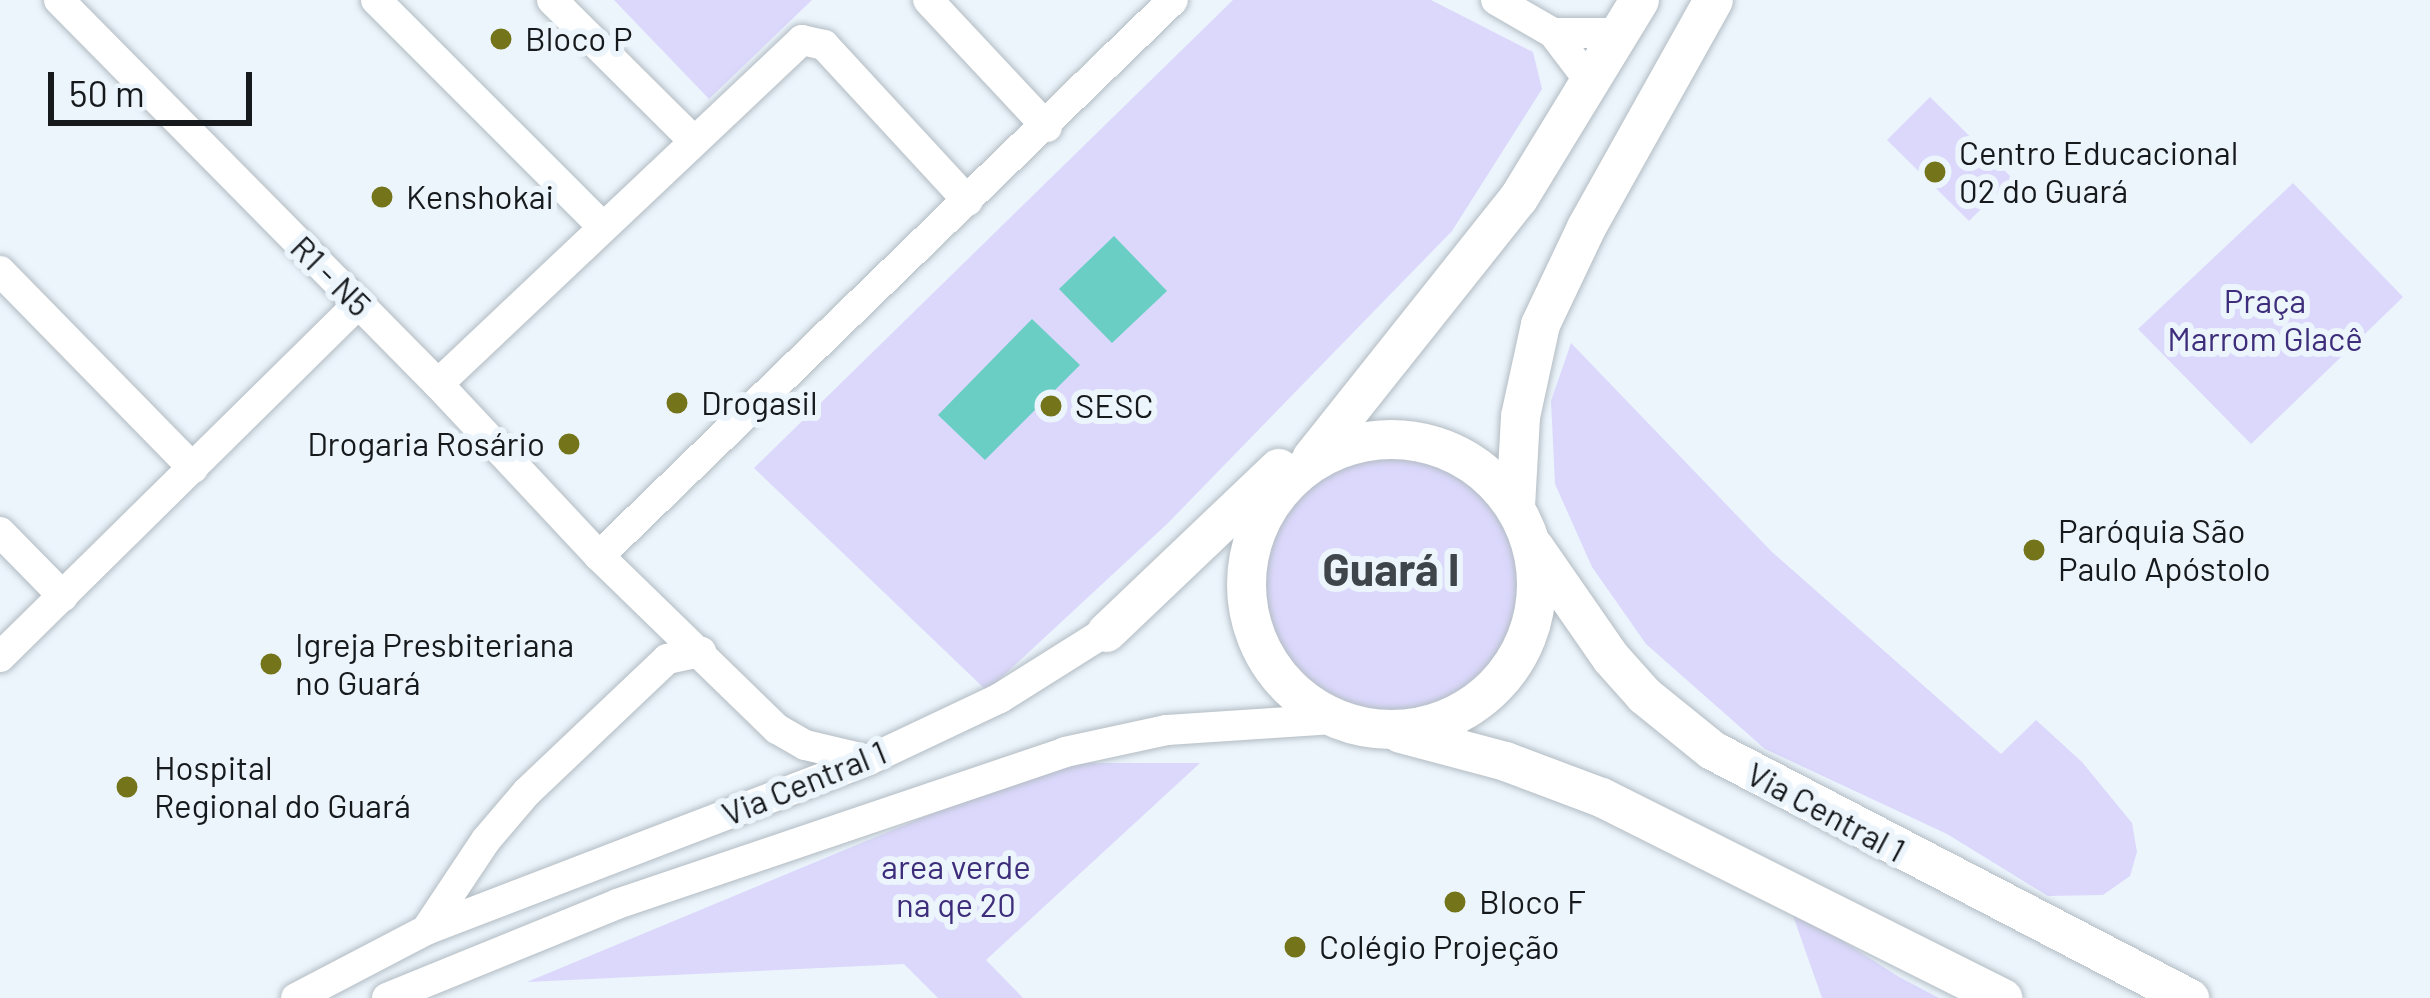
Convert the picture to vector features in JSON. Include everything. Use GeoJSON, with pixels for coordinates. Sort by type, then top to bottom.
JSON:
{"type":"FeatureCollection","features":[{"type":"Feature","properties":{"kind":"main road"},"geometry":{"type":"LineString","coordinates":[[1389,730],[1434,723],[1475,703],[1508,671],[1529,632],[1537,587],[1523,524],[1520,416],[1540,323],[1577,244],[1713,0]]}},
{"type":"Feature","properties":{"kind":"main road"},"geometry":{"type":"LineString","coordinates":[[1629,16],[1518,198],[1413,334],[1272,500],[1250,546],[1245,598],[1259,648],[1290,691],[1334,718],[1504,761],[1600,797],[2002,998]]}},
{"type":"Feature","properties":{"kind":"main road"},"geometry":{"type":"LineString","coordinates":[[1106,632],[1280,465],[1371,361],[1413,334]]}},
{"type":"Feature","properties":{"kind":"main road"},"geometry":{"type":"LineString","coordinates":[[1300,470],[1343,447],[1392,439],[1440,447],[1482,470],[1523,524]]}},
{"type":"Feature","properties":{"kind":"main road","name":"Via Central 1"},"geometry":{"type":"LineString","coordinates":[[1523,524],[1611,658],[1644,695],[1712,750],[2189,998]]}},
{"type":"Feature","properties":{"kind":"street","name":"R1 - N5"},"geometry":{"type":"LineString","coordinates":[[59,0],[438,384],[598,556],[792,739],[869,760]]}},
{"type":"Feature","properties":{"kind":"street"},"geometry":{"type":"LineString","coordinates":[[376,0],[601,225]]}},
{"type":"Feature","properties":{"kind":"street"},"geometry":{"type":"LineString","coordinates":[[552,0],[692,139]]}},
{"type":"Feature","properties":{"kind":"street"},"geometry":{"type":"LineString","coordinates":[[928,0],[1047,127]]}},
{"type":"Feature","properties":{"kind":"street"},"geometry":{"type":"LineString","coordinates":[[598,556],[1047,127],[1173,0]]}},
{"type":"Feature","properties":{"kind":"street"},"geometry":{"type":"LineString","coordinates":[[1496,0],[1553,33],[1588,79]]}},
{"type":"Feature","properties":{"kind":"street"},"geometry":{"type":"LineString","coordinates":[[1553,33],[1629,16]]}},
{"type":"Feature","properties":{"kind":"street"},"geometry":{"type":"LineString","coordinates":[[438,384],[790,46],[815,41],[968,201]]}},
{"type":"Feature","properties":{"kind":"street"},"geometry":{"type":"LineString","coordinates":[[0,271],[193,468]]}},
{"type":"Feature","properties":{"kind":"street"},"geometry":{"type":"LineString","coordinates":[[0,657],[358,304]]}},
{"type":"Feature","properties":{"kind":"street","name":"Via Central 1"},"geometry":{"type":"LineString","coordinates":[[296,998],[426,931],[869,760],[1000,698],[1180,582],[1272,500]]}},
{"type":"Feature","properties":{"kind":"street"},"geometry":{"type":"LineString","coordinates":[[0,532],[63,596]]}},
{"type":"Feature","properties":{"kind":"street"},"geometry":{"type":"LineString","coordinates":[[667,659],[668,619]]}},
{"type":"Feature","properties":{"kind":"street"},"geometry":{"type":"LineString","coordinates":[[426,931],[486,840],[526,792],[667,659],[701,652]]}},
{"type":"Feature","properties":{"kind":"street","name":"Via Central 1"},"geometry":{"type":"LineString","coordinates":[[387,998],[617,904],[1066,752],[1168,730],[1334,718]]}},
{"type":"Feature","properties":{"kind":"green space"},"geometry":{"type":"Polygon","coordinates":[[[614,0],[812,0],[709,99],[614,0]]]}},
{"type":"Feature","properties":{"kind":"green space","name":"SESC"},"geometry":{"type":"Polygon","coordinates":[[[1233,0],[1431,0],[1533,52],[1542,89],[1452,231],[1167,524],[987,691],[754,468],[1233,0]]]}},
{"type":"Feature","properties":{"kind":"green space"},"geometry":{"type":"Polygon","coordinates":[[[1930,97],[2012,178],[1969,221],[1887,140],[1930,97]]]}},
{"type":"Feature","properties":{"kind":"green space","name":"Praça Marrom Glacê"},"geometry":{"type":"Polygon","coordinates":[[[2293,183],[2403,297],[2251,444],[2138,329],[2293,183]]]}},
{"type":"Feature","properties":{"kind":"green space"},"geometry":{"type":"Polygon","coordinates":[[[1571,343],[1772,552],[2001,754],[2036,720],[2082,762],[2132,823],[2137,852],[2130,876],[2103,895],[2048,896],[1947,834],[1765,749],[1646,644],[1592,567],[1555,484],[1551,401],[1571,343]]]}},
{"type":"Feature","properties":{"kind":"green space"},"geometry":{"type":"Polygon","coordinates":[[[1392,456],[1441,466],[1482,493],[1509,534],[1519,583],[1509,632],[1482,673],[1441,700],[1392,710],[1343,700],[1302,673],[1275,632],[1265,583],[1275,534],[1302,493],[1343,466],[1392,456]]]}},
{"type":"Feature","properties":{"kind":"green space","name":"area verde na qe 20"},"geometry":{"type":"Polygon","coordinates":[[[1054,763],[1200,763],[986,960],[1023,998],[938,998],[904,964],[527,982],[1054,763]]]}},
{"type":"Feature","properties":{"kind":"green space"},"geometry":{"type":"Polygon","coordinates":[[[1790,907],[1899,977],[1939,998],[1822,998],[1790,907]]]}},
{"type":"Feature","properties":{"kind":"shaded area"},"geometry":{"type":"Polygon","coordinates":[[[1114,236],[1167,291],[1112,343],[1059,289],[1114,236]]]}},
{"type":"Feature","properties":{"kind":"shaded area"},"geometry":{"type":"Polygon","coordinates":[[[1032,319],[1080,365],[985,460],[938,415],[1032,319]]]}},
{"type":"Feature","properties":{"kind":"place","name":"Bloco P"},"geometry":{"type":"Point","coordinates":[501,39]}},
{"type":"Feature","properties":{"kind":"place","name":"Centro Educacional 02 do Guará"},"geometry":{"type":"Point","coordinates":[1935,172]}},
{"type":"Feature","properties":{"kind":"place","name":"Kenshokai"},"geometry":{"type":"Point","coordinates":[382,197]}},
{"type":"Feature","properties":{"kind":"place","name":"Drogasil"},"geometry":{"type":"Point","coordinates":[677,403]}},
{"type":"Feature","properties":{"kind":"place","name":"SESC"},"geometry":{"type":"Point","coordinates":[1051,406]}},
{"type":"Feature","properties":{"kind":"place","name":"Drogaria Rosário"},"geometry":{"type":"Point","coordinates":[569,444]}},
{"type":"Feature","properties":{"kind":"place","name":"Paróquia São Paulo Apóstolo"},"geometry":{"type":"Point","coordinates":[2034,550]}},
{"type":"Feature","properties":{"kind":"place","name":"Igreja Presbiteriana no Guará"},"geometry":{"type":"Point","coordinates":[271,664]}},
{"type":"Feature","properties":{"kind":"place","name":"Hospital Regional do Guará"},"geometry":{"type":"Point","coordinates":[127,787]}},
{"type":"Feature","properties":{"kind":"place","name":"Bloco F"},"geometry":{"type":"Point","coordinates":[1455,902]}},
{"type":"Feature","properties":{"kind":"place","name":"Colégio Projeção"},"geometry":{"type":"Point","coordinates":[1295,947]}},
{"type":"Feature","properties":{"kind":"district","name":"Guará I"},"geometry":{"type":"Point","coordinates":[1391,569]}}]}
